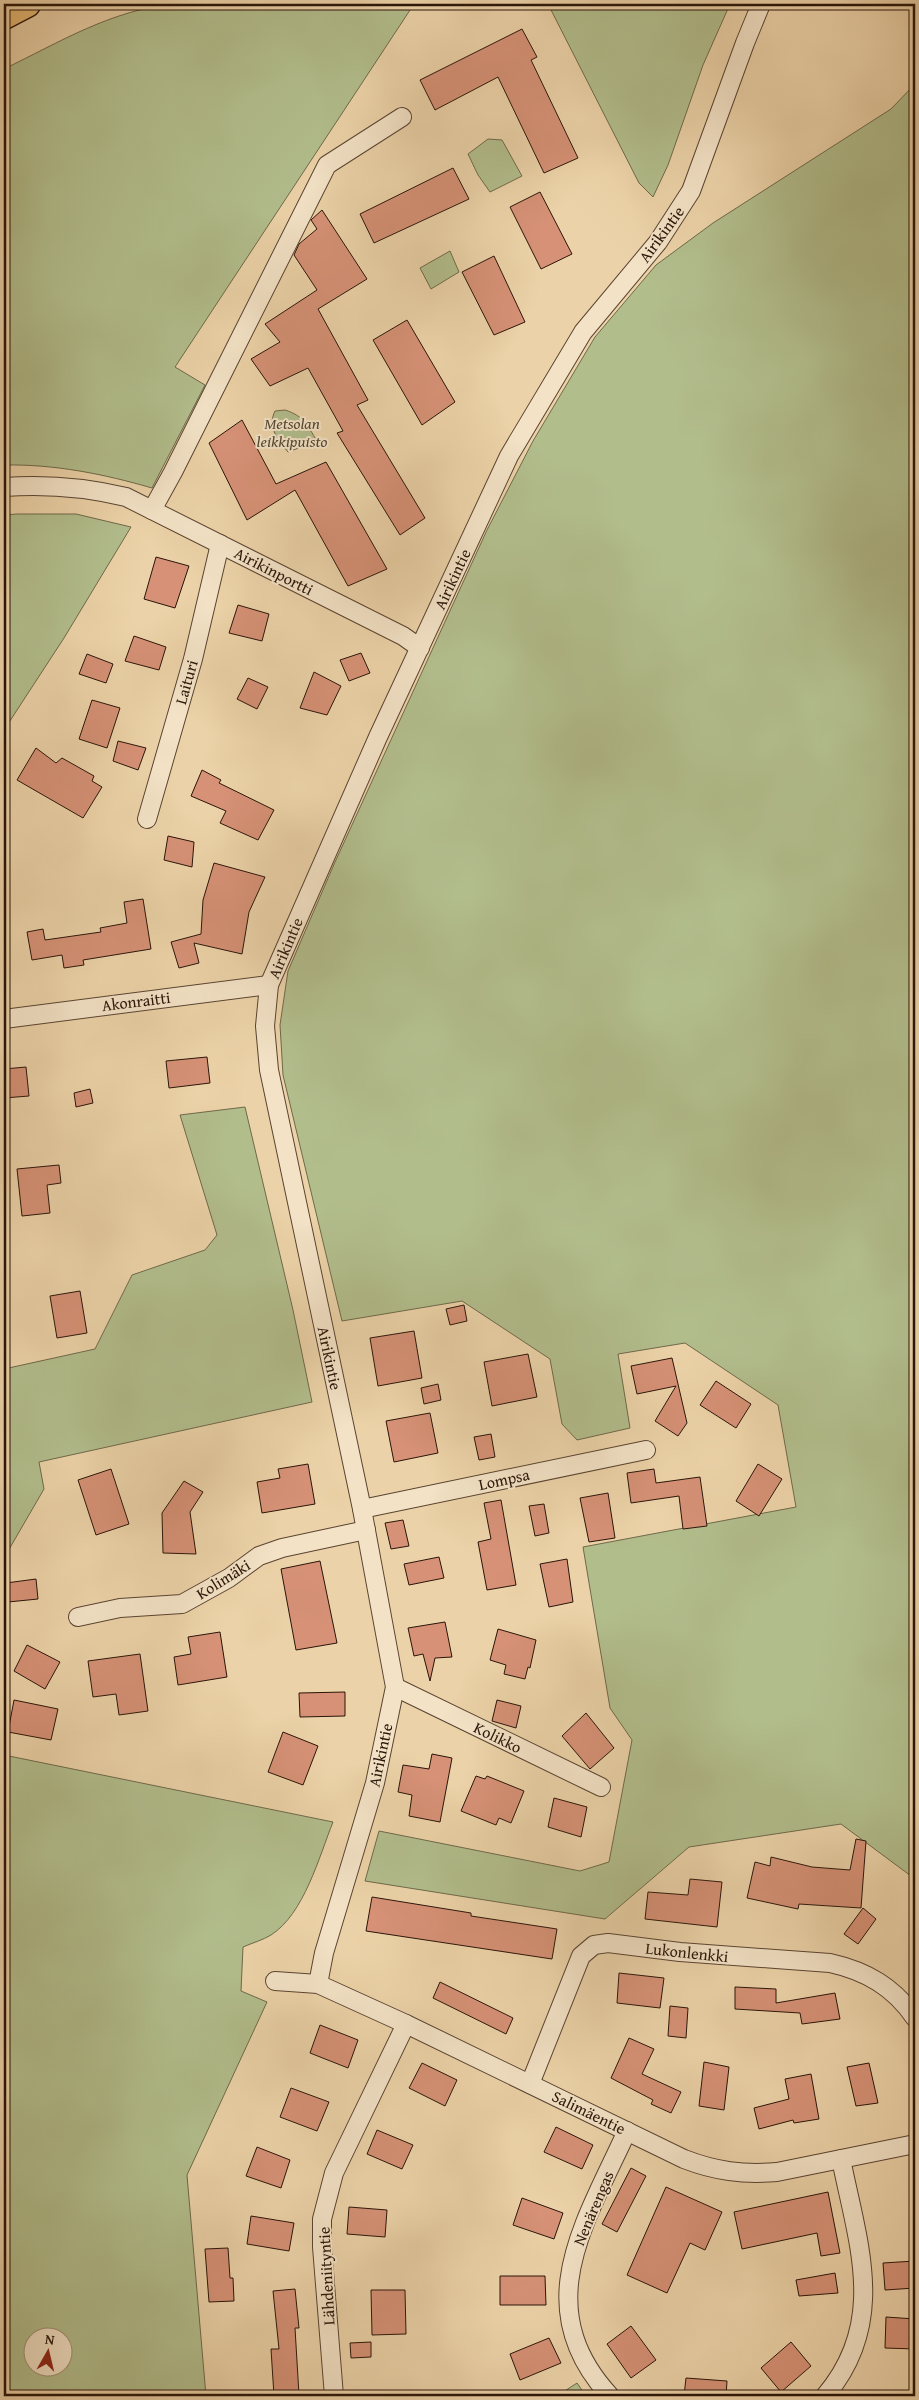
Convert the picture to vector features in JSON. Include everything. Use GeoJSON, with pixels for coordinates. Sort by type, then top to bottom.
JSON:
{"type":"FeatureCollection","features":[{"type":"Feature","properties":{"kind":"highway"},"geometry":{"type":"LineString","coordinates":[[4,16],[27,4]]}},
{"type":"Feature","properties":{"kind":"street","name":"Airikintie"},"geometry":{"type":"LineString","coordinates":[[318,1984],[324,1953],[375,1784],[395,1688],[362,1509],[270,1070],[265,1026],[269,985],[378,737],[509,456],[583,332],[658,242],[691,191],[761,4]]}},
{"type":"Feature","properties":{"kind":"street"},"geometry":{"type":"LineString","coordinates":[[152,510],[173,472],[326,165],[402,118]]}},
{"type":"Feature","properties":{"kind":"street","name":"Airikinportti"},"geometry":{"type":"LineString","coordinates":[[4,488],[54,485],[101,490],[126,497],[403,636],[420,648]]}},
{"type":"Feature","properties":{"kind":"street","name":"Laituri"},"geometry":{"type":"LineString","coordinates":[[147,819],[193,658],[220,544]]}},
{"type":"Feature","properties":{"kind":"street","name":"Akonraitti"},"geometry":{"type":"LineString","coordinates":[[4,1019],[269,985]]}},
{"type":"Feature","properties":{"kind":"street","name":"Lompsa"},"geometry":{"type":"LineString","coordinates":[[362,1509],[646,1450]]}},
{"type":"Feature","properties":{"kind":"street","name":"Kolimäki"},"geometry":{"type":"LineString","coordinates":[[78,1617],[120,1608],[182,1604],[229,1578],[259,1556],[282,1548],[366,1530]]}},
{"type":"Feature","properties":{"kind":"street","name":"Kolikko"},"geometry":{"type":"LineString","coordinates":[[395,1688],[601,1788]]}},
{"type":"Feature","properties":{"kind":"street","name":"Lukonlenkki"},"geometry":{"type":"LineString","coordinates":[[530,2084],[581,1956],[590,1948],[601,1944],[608,1943],[680,1952],[830,1963],[854,1968],[877,1980],[903,2000],[915,2018]]}},
{"type":"Feature","properties":{"kind":"street","name":"Salimäentie"},"geometry":{"type":"LineString","coordinates":[[275,1981],[318,1984],[708,2168],[754,2174],[777,2172],[915,2144]]}},
{"type":"Feature","properties":{"kind":"street","name":"Lähdeniityntie"},"geometry":{"type":"LineString","coordinates":[[334,2396],[322,2247],[322,2219],[334,2173],[406,2024]]}},
{"type":"Feature","properties":{"kind":"street","name":"Nenärengas"},"geometry":{"type":"LineString","coordinates":[[610,2396],[585,2366],[575,2344],[569,2321],[570,2278],[578,2238],[627,2131]]}},
{"type":"Feature","properties":{"kind":"street"},"geometry":{"type":"LineString","coordinates":[[825,2396],[848,2366],[858,2340],[863,2312],[862,2264],[841,2159]]}},
{"type":"Feature","properties":{"kind":"green space"},"geometry":{"type":"Polygon","coordinates":[[[175,4],[414,4],[175,367],[205,385],[152,488],[116,478],[60,468],[4,465],[4,69],[65,38],[108,20],[152,7],[175,4]]]}},
{"type":"Feature","properties":{"kind":"green space"},"geometry":{"type":"Polygon","coordinates":[[[548,4],[730,4],[703,65],[668,165],[653,197],[639,183],[548,4]]]}},
{"type":"Feature","properties":{"kind":"green space"},"geometry":{"type":"Polygon","coordinates":[[[915,84],[915,1879],[841,1824],[689,1847],[605,1919],[365,1881],[379,1831],[580,1871],[609,1862],[632,1740],[610,1708],[583,1547],[796,1507],[778,1405],[685,1343],[618,1354],[630,1428],[577,1440],[562,1424],[550,1359],[462,1301],[342,1321],[283,1075],[280,1025],[288,971],[335,862],[487,530],[533,441],[595,337],[656,265],[713,223],[891,109],[915,84]]]}},
{"type":"Feature","properties":{"kind":"green space"},"geometry":{"type":"Polygon","coordinates":[[[488,139],[502,140],[522,176],[490,192],[478,175],[468,154],[488,139]]]}},
{"type":"Feature","properties":{"kind":"green space"},"geometry":{"type":"Polygon","coordinates":[[[450,251],[459,272],[431,289],[420,268],[450,251]]]}},
{"type":"Feature","properties":{"kind":"green space","name":"Metsolan leikkipuisto"},"geometry":{"type":"Polygon","coordinates":[[[285,410],[301,418],[317,441],[288,452],[277,438],[272,422],[275,411],[285,410]]]}},
{"type":"Feature","properties":{"kind":"green space"},"geometry":{"type":"Polygon","coordinates":[[[76,514],[131,527],[64,638],[4,730],[4,515],[76,514]]]}},
{"type":"Feature","properties":{"kind":"green space"},"geometry":{"type":"Polygon","coordinates":[[[245,1107],[293,1310],[312,1402],[39,1462],[44,1489],[4,1558],[4,1369],[95,1349],[132,1275],[205,1250],[217,1235],[180,1115],[245,1107]]]}},
{"type":"Feature","properties":{"kind":"green space"},"geometry":{"type":"Polygon","coordinates":[[[4,1755],[333,1822],[309,1884],[293,1913],[283,1926],[271,1935],[243,1947],[241,1991],[267,2002],[187,2175],[206,2396],[4,2396],[4,1755]]]}},
{"type":"Feature","properties":{"kind":"green space"},"geometry":{"type":"Polygon","coordinates":[[[577,2383],[586,2396],[557,2396],[577,2383]]]}},
{"type":"Feature","properties":{"kind":"building"},"geometry":{"type":"Polygon","coordinates":[[[522,29],[537,57],[531,60],[578,158],[544,173],[498,77],[435,110],[420,80],[522,29]]]}},
{"type":"Feature","properties":{"kind":"building"},"geometry":{"type":"Polygon","coordinates":[[[453,168],[469,199],[374,243],[360,214],[453,168]]]}},
{"type":"Feature","properties":{"kind":"building"},"geometry":{"type":"Polygon","coordinates":[[[540,192],[572,254],[541,269],[510,207],[540,192]]]}},
{"type":"Feature","properties":{"kind":"building"},"geometry":{"type":"Polygon","coordinates":[[[322,210],[367,279],[318,309],[368,400],[357,405],[425,518],[400,535],[337,433],[343,431],[308,368],[270,386],[251,359],[280,342],[265,324],[317,290],[294,255],[299,244],[317,229],[311,220],[322,210]]]}},
{"type":"Feature","properties":{"kind":"building"},"geometry":{"type":"Polygon","coordinates":[[[494,256],[525,322],[494,335],[462,272],[494,256]]]}},
{"type":"Feature","properties":{"kind":"building"},"geometry":{"type":"Polygon","coordinates":[[[407,320],[455,402],[422,425],[373,340],[407,320]]]}},
{"type":"Feature","properties":{"kind":"building"},"geometry":{"type":"Polygon","coordinates":[[[242,420],[276,484],[326,462],[387,569],[348,586],[295,490],[247,520],[209,443],[242,420]]]}},
{"type":"Feature","properties":{"kind":"building"},"geometry":{"type":"Polygon","coordinates":[[[156,557],[189,566],[175,608],[144,599],[156,557]]]}},
{"type":"Feature","properties":{"kind":"building"},"geometry":{"type":"Polygon","coordinates":[[[238,605],[269,614],[262,641],[229,633],[238,605]]]}},
{"type":"Feature","properties":{"kind":"building"},"geometry":{"type":"Polygon","coordinates":[[[134,636],[166,647],[159,670],[125,661],[134,636]]]}},
{"type":"Feature","properties":{"kind":"building"},"geometry":{"type":"Polygon","coordinates":[[[361,653],[370,673],[349,681],[340,660],[361,653]]]}},
{"type":"Feature","properties":{"kind":"building"},"geometry":{"type":"Polygon","coordinates":[[[87,654],[113,664],[106,683],[79,674],[87,654]]]}},
{"type":"Feature","properties":{"kind":"building"},"geometry":{"type":"Polygon","coordinates":[[[314,672],[341,686],[327,715],[300,708],[314,672]]]}},
{"type":"Feature","properties":{"kind":"building"},"geometry":{"type":"Polygon","coordinates":[[[248,678],[268,687],[257,709],[237,699],[248,678]]]}},
{"type":"Feature","properties":{"kind":"building"},"geometry":{"type":"Polygon","coordinates":[[[92,700],[120,708],[107,748],[79,739],[92,700]]]}},
{"type":"Feature","properties":{"kind":"building"},"geometry":{"type":"Polygon","coordinates":[[[118,741],[146,748],[138,770],[113,761],[118,741]]]}},
{"type":"Feature","properties":{"kind":"building"},"geometry":{"type":"Polygon","coordinates":[[[36,748],[56,763],[62,758],[94,776],[92,781],[102,787],[83,818],[17,780],[36,748]]]}},
{"type":"Feature","properties":{"kind":"building"},"geometry":{"type":"Polygon","coordinates":[[[202,770],[221,780],[219,783],[274,810],[258,840],[220,823],[226,811],[191,796],[202,770]]]}},
{"type":"Feature","properties":{"kind":"building"},"geometry":{"type":"Polygon","coordinates":[[[168,836],[194,842],[192,867],[164,860],[168,836]]]}},
{"type":"Feature","properties":{"kind":"building"},"geometry":{"type":"Polygon","coordinates":[[[214,863],[265,877],[249,912],[242,954],[194,943],[199,963],[179,968],[171,942],[201,934],[203,900],[214,863]]]}},
{"type":"Feature","properties":{"kind":"building"},"geometry":{"type":"Polygon","coordinates":[[[143,899],[151,949],[83,960],[84,965],[64,968],[62,955],[32,960],[27,932],[43,929],[45,940],[101,932],[100,928],[127,923],[124,902],[143,899]]]}},
{"type":"Feature","properties":{"kind":"building"},"geometry":{"type":"Polygon","coordinates":[[[207,1057],[210,1083],[169,1088],[166,1061],[207,1057]]]}},
{"type":"Feature","properties":{"kind":"building"},"geometry":{"type":"Polygon","coordinates":[[[26,1067],[29,1096],[4,1098],[4,1069],[26,1067]]]}},
{"type":"Feature","properties":{"kind":"building"},"geometry":{"type":"Polygon","coordinates":[[[90,1089],[93,1103],[76,1107],[74,1093],[90,1089]]]}},
{"type":"Feature","properties":{"kind":"building"},"geometry":{"type":"Polygon","coordinates":[[[59,1165],[61,1183],[47,1185],[50,1213],[22,1216],[17,1169],[59,1165]]]}},
{"type":"Feature","properties":{"kind":"building"},"geometry":{"type":"Polygon","coordinates":[[[80,1291],[87,1333],[57,1338],[50,1296],[80,1291]]]}},
{"type":"Feature","properties":{"kind":"building"},"geometry":{"type":"Polygon","coordinates":[[[464,1305],[467,1321],[450,1325],[446,1309],[464,1305]]]}},
{"type":"Feature","properties":{"kind":"building"},"geometry":{"type":"Polygon","coordinates":[[[414,1331],[422,1378],[378,1386],[370,1338],[414,1331]]]}},
{"type":"Feature","properties":{"kind":"building"},"geometry":{"type":"Polygon","coordinates":[[[528,1354],[537,1397],[492,1406],[484,1362],[528,1354]]]}},
{"type":"Feature","properties":{"kind":"building"},"geometry":{"type":"Polygon","coordinates":[[[672,1358],[687,1423],[678,1436],[655,1421],[676,1386],[637,1394],[631,1366],[672,1358]]]}},
{"type":"Feature","properties":{"kind":"building"},"geometry":{"type":"Polygon","coordinates":[[[716,1381],[751,1404],[736,1428],[700,1405],[716,1381]]]}},
{"type":"Feature","properties":{"kind":"building"},"geometry":{"type":"Polygon","coordinates":[[[438,1384],[441,1400],[424,1404],[421,1388],[438,1384]]]}},
{"type":"Feature","properties":{"kind":"building"},"geometry":{"type":"Polygon","coordinates":[[[430,1413],[438,1453],[394,1462],[386,1421],[430,1413]]]}},
{"type":"Feature","properties":{"kind":"building"},"geometry":{"type":"Polygon","coordinates":[[[491,1434],[495,1457],[479,1460],[474,1437],[491,1434]]]}},
{"type":"Feature","properties":{"kind":"building"},"geometry":{"type":"Polygon","coordinates":[[[308,1464],[315,1504],[262,1513],[257,1482],[280,1478],[278,1469],[308,1464]]]}},
{"type":"Feature","properties":{"kind":"building"},"geometry":{"type":"Polygon","coordinates":[[[758,1464],[782,1479],[759,1516],[736,1501],[758,1464]]]}},
{"type":"Feature","properties":{"kind":"building"},"geometry":{"type":"Polygon","coordinates":[[[111,1469],[129,1524],[96,1535],[78,1480],[111,1469]]]}},
{"type":"Feature","properties":{"kind":"building"},"geometry":{"type":"Polygon","coordinates":[[[654,1469],[656,1483],[700,1477],[707,1526],[683,1529],[679,1496],[631,1503],[627,1473],[654,1469]]]}},
{"type":"Feature","properties":{"kind":"building"},"geometry":{"type":"Polygon","coordinates":[[[184,1481],[203,1492],[190,1512],[196,1554],[163,1553],[162,1513],[184,1481]]]}},
{"type":"Feature","properties":{"kind":"building"},"geometry":{"type":"Polygon","coordinates":[[[608,1493],[615,1538],[589,1542],[580,1498],[608,1493]]]}},
{"type":"Feature","properties":{"kind":"building"},"geometry":{"type":"Polygon","coordinates":[[[501,1500],[516,1585],[487,1590],[478,1542],[491,1539],[484,1503],[501,1500]]]}},
{"type":"Feature","properties":{"kind":"building"},"geometry":{"type":"Polygon","coordinates":[[[544,1504],[549,1533],[535,1536],[529,1506],[544,1504]]]}},
{"type":"Feature","properties":{"kind":"building"},"geometry":{"type":"Polygon","coordinates":[[[403,1520],[409,1546],[391,1549],[385,1523],[403,1520]]]}},
{"type":"Feature","properties":{"kind":"building"},"geometry":{"type":"Polygon","coordinates":[[[439,1557],[444,1578],[409,1585],[404,1564],[439,1557]]]}},
{"type":"Feature","properties":{"kind":"building"},"geometry":{"type":"Polygon","coordinates":[[[567,1559],[573,1602],[549,1607],[540,1564],[567,1559]]]}},
{"type":"Feature","properties":{"kind":"building"},"geometry":{"type":"Polygon","coordinates":[[[320,1561],[337,1643],[296,1650],[281,1569],[320,1561]]]}},
{"type":"Feature","properties":{"kind":"building"},"geometry":{"type":"Polygon","coordinates":[[[36,1579],[38,1599],[8,1602],[6,1583],[36,1579]]]}},
{"type":"Feature","properties":{"kind":"building"},"geometry":{"type":"Polygon","coordinates":[[[445,1622],[452,1657],[435,1658],[430,1681],[423,1654],[414,1656],[408,1628],[445,1622]]]}},
{"type":"Feature","properties":{"kind":"building"},"geometry":{"type":"Polygon","coordinates":[[[498,1629],[536,1640],[530,1668],[528,1667],[525,1679],[504,1674],[506,1665],[490,1660],[498,1629]]]}},
{"type":"Feature","properties":{"kind":"building"},"geometry":{"type":"Polygon","coordinates":[[[220,1632],[227,1677],[178,1685],[174,1657],[191,1654],[188,1637],[220,1632]]]}},
{"type":"Feature","properties":{"kind":"building"},"geometry":{"type":"Polygon","coordinates":[[[27,1645],[60,1662],[45,1689],[14,1671],[27,1645]]]}},
{"type":"Feature","properties":{"kind":"building"},"geometry":{"type":"Polygon","coordinates":[[[140,1654],[148,1711],[119,1715],[116,1694],[93,1697],[88,1661],[140,1654]]]}},
{"type":"Feature","properties":{"kind":"building"},"geometry":{"type":"Polygon","coordinates":[[[345,1692],[345,1716],[300,1717],[299,1693],[345,1692]]]}},
{"type":"Feature","properties":{"kind":"building"},"geometry":{"type":"Polygon","coordinates":[[[14,1700],[58,1709],[51,1740],[8,1732],[14,1700]]]}},
{"type":"Feature","properties":{"kind":"building"},"geometry":{"type":"Polygon","coordinates":[[[497,1700],[521,1706],[516,1728],[492,1721],[497,1700]]]}},
{"type":"Feature","properties":{"kind":"building"},"geometry":{"type":"Polygon","coordinates":[[[586,1713],[614,1748],[590,1769],[562,1736],[586,1713]]]}},
{"type":"Feature","properties":{"kind":"building"},"geometry":{"type":"Polygon","coordinates":[[[283,1732],[318,1746],[303,1785],[268,1772],[283,1732]]]}},
{"type":"Feature","properties":{"kind":"building"},"geometry":{"type":"Polygon","coordinates":[[[432,1754],[452,1758],[440,1822],[409,1816],[412,1795],[398,1792],[403,1765],[429,1769],[432,1754]]]}},
{"type":"Feature","properties":{"kind":"building"},"geometry":{"type":"Polygon","coordinates":[[[476,1776],[485,1779],[487,1776],[524,1791],[511,1823],[499,1818],[496,1825],[461,1811],[476,1776]]]}},
{"type":"Feature","properties":{"kind":"building"},"geometry":{"type":"Polygon","coordinates":[[[554,1798],[587,1807],[581,1837],[548,1827],[554,1798]]]}},
{"type":"Feature","properties":{"kind":"building"},"geometry":{"type":"Polygon","coordinates":[[[856,1839],[866,1841],[861,1908],[799,1904],[798,1909],[747,1898],[755,1862],[770,1866],[771,1857],[812,1867],[850,1870],[856,1839]]]}},
{"type":"Feature","properties":{"kind":"building"},"geometry":{"type":"Polygon","coordinates":[[[690,1879],[722,1882],[717,1927],[645,1919],[648,1892],[688,1895],[690,1879]]]}},
{"type":"Feature","properties":{"kind":"building"},"geometry":{"type":"Polygon","coordinates":[[[372,1897],[471,1913],[471,1916],[557,1929],[552,1959],[366,1931],[372,1897]]]}},
{"type":"Feature","properties":{"kind":"building"},"geometry":{"type":"Polygon","coordinates":[[[863,1908],[876,1919],[858,1944],[844,1934],[863,1908]]]}},
{"type":"Feature","properties":{"kind":"building"},"geometry":{"type":"Polygon","coordinates":[[[619,1973],[664,1978],[660,2008],[617,2003],[619,1973]]]}},
{"type":"Feature","properties":{"kind":"building"},"geometry":{"type":"Polygon","coordinates":[[[440,1982],[513,2018],[506,2034],[433,1998],[440,1982]]]}},
{"type":"Feature","properties":{"kind":"building"},"geometry":{"type":"Polygon","coordinates":[[[735,1987],[776,1989],[776,2003],[835,1993],[840,2019],[802,2024],[800,2013],[735,2009],[735,1987]]]}},
{"type":"Feature","properties":{"kind":"building"},"geometry":{"type":"Polygon","coordinates":[[[670,2006],[688,2008],[686,2038],[668,2036],[670,2006]]]}},
{"type":"Feature","properties":{"kind":"building"},"geometry":{"type":"Polygon","coordinates":[[[320,2025],[358,2040],[348,2068],[310,2053],[320,2025]]]}},
{"type":"Feature","properties":{"kind":"building"},"geometry":{"type":"Polygon","coordinates":[[[629,2038],[654,2049],[642,2074],[681,2092],[671,2113],[651,2104],[653,2100],[611,2078],[629,2038]]]}},
{"type":"Feature","properties":{"kind":"building"},"geometry":{"type":"Polygon","coordinates":[[[704,2062],[729,2067],[724,2110],[699,2106],[704,2062]]]}},
{"type":"Feature","properties":{"kind":"building"},"geometry":{"type":"Polygon","coordinates":[[[422,2063],[457,2080],[445,2106],[409,2088],[422,2063]]]}},
{"type":"Feature","properties":{"kind":"building"},"geometry":{"type":"Polygon","coordinates":[[[869,2063],[878,2103],[856,2106],[847,2067],[869,2063]]]}},
{"type":"Feature","properties":{"kind":"building"},"geometry":{"type":"Polygon","coordinates":[[[811,2074],[819,2119],[794,2123],[793,2120],[759,2129],[754,2108],[789,2099],[785,2079],[811,2074]]]}},
{"type":"Feature","properties":{"kind":"building"},"geometry":{"type":"Polygon","coordinates":[[[291,2088],[329,2102],[317,2131],[280,2117],[291,2088]]]}},
{"type":"Feature","properties":{"kind":"building"},"geometry":{"type":"Polygon","coordinates":[[[556,2127],[593,2145],[582,2169],[544,2152],[556,2127]]]}},
{"type":"Feature","properties":{"kind":"building"},"geometry":{"type":"Polygon","coordinates":[[[377,2130],[413,2145],[402,2169],[367,2154],[377,2130]]]}},
{"type":"Feature","properties":{"kind":"building"},"geometry":{"type":"Polygon","coordinates":[[[257,2147],[290,2160],[281,2188],[246,2176],[257,2147]]]}},
{"type":"Feature","properties":{"kind":"building"},"geometry":{"type":"Polygon","coordinates":[[[631,2168],[646,2176],[617,2232],[602,2224],[631,2168]]]}},
{"type":"Feature","properties":{"kind":"building"},"geometry":{"type":"Polygon","coordinates":[[[666,2187],[722,2212],[705,2250],[690,2243],[667,2293],[627,2275],[666,2187]]]}},
{"type":"Feature","properties":{"kind":"building"},"geometry":{"type":"Polygon","coordinates":[[[828,2192],[840,2253],[821,2256],[817,2233],[742,2249],[734,2212],[828,2192]]]}},
{"type":"Feature","properties":{"kind":"building"},"geometry":{"type":"Polygon","coordinates":[[[522,2198],[563,2213],[554,2239],[513,2225],[522,2198]]]}},
{"type":"Feature","properties":{"kind":"building"},"geometry":{"type":"Polygon","coordinates":[[[349,2207],[387,2210],[385,2237],[347,2234],[349,2207]]]}},
{"type":"Feature","properties":{"kind":"building"},"geometry":{"type":"Polygon","coordinates":[[[251,2216],[294,2223],[289,2251],[247,2244],[251,2216]]]}},
{"type":"Feature","properties":{"kind":"building"},"geometry":{"type":"Polygon","coordinates":[[[228,2248],[230,2278],[233,2278],[234,2301],[209,2302],[205,2249],[228,2248]]]}},
{"type":"Feature","properties":{"kind":"building"},"geometry":{"type":"Polygon","coordinates":[[[915,2261],[915,2288],[885,2290],[883,2263],[915,2261]]]}},
{"type":"Feature","properties":{"kind":"building"},"geometry":{"type":"Polygon","coordinates":[[[835,2273],[838,2293],[799,2296],[796,2280],[835,2273]]]}},
{"type":"Feature","properties":{"kind":"building"},"geometry":{"type":"Polygon","coordinates":[[[500,2276],[545,2276],[546,2305],[500,2305],[500,2276]]]}},
{"type":"Feature","properties":{"kind":"building"},"geometry":{"type":"Polygon","coordinates":[[[295,2289],[299,2328],[295,2328],[299,2395],[274,2396],[271,2349],[279,2349],[273,2291],[295,2289]]]}},
{"type":"Feature","properties":{"kind":"building"},"geometry":{"type":"Polygon","coordinates":[[[371,2290],[405,2290],[406,2334],[372,2335],[371,2290]]]}},
{"type":"Feature","properties":{"kind":"building"},"geometry":{"type":"Polygon","coordinates":[[[886,2317],[915,2319],[915,2349],[885,2348],[886,2317]]]}},
{"type":"Feature","properties":{"kind":"building"},"geometry":{"type":"Polygon","coordinates":[[[631,2326],[656,2360],[631,2378],[607,2344],[631,2326]]]}},
{"type":"Feature","properties":{"kind":"building"},"geometry":{"type":"Polygon","coordinates":[[[549,2338],[561,2363],[520,2380],[510,2354],[549,2338]]]}},
{"type":"Feature","properties":{"kind":"building"},"geometry":{"type":"Polygon","coordinates":[[[371,2342],[371,2357],[351,2358],[350,2343],[371,2342]]]}},
{"type":"Feature","properties":{"kind":"building"},"geometry":{"type":"Polygon","coordinates":[[[791,2342],[811,2366],[781,2392],[761,2368],[791,2342]]]}},
{"type":"Feature","properties":{"kind":"building"},"geometry":{"type":"Polygon","coordinates":[[[686,2378],[727,2381],[726,2396],[684,2396],[686,2378]]]}}]}
